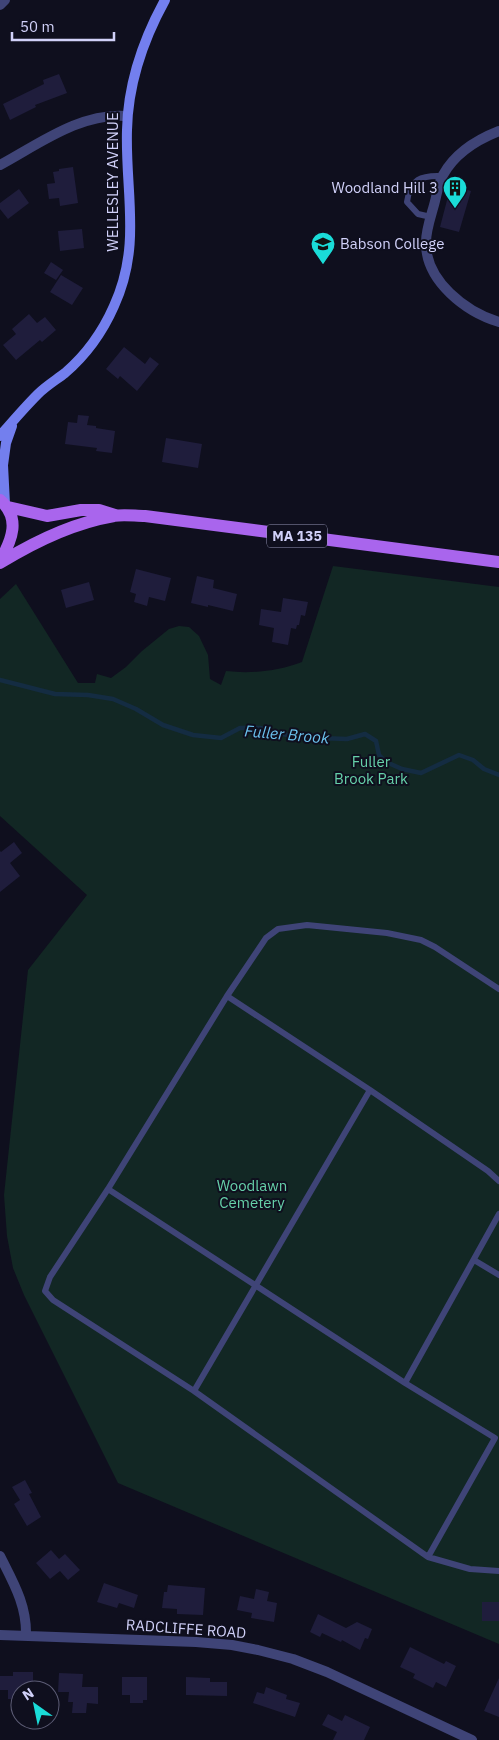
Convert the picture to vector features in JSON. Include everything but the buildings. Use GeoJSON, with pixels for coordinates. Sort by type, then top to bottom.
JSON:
{"type":"FeatureCollection","features":[{"type":"Feature","properties":{"kind":"main road","name":"WELLESLEY AVENUE"},"geometry":{"type":"LineString","coordinates":[[0,436],[40,393],[66,372],[85,352],[105,323],[121,289],[129,254],[132,225],[127,144],[128,116],[134,73],[150,30],[165,0]]}},
{"type":"Feature","properties":{"kind":"main road","name":"WELLESLEY AVENUE"},"geometry":{"type":"LineString","coordinates":[[4,503],[4,459],[6,443],[14,419]]}},
{"type":"Feature","properties":{"kind":"main road","name":"MA 135"},"geometry":{"type":"LineString","coordinates":[[4,503],[47,516],[81,510],[99,510],[115,515],[145,516],[499,563]]}},
{"type":"Feature","properties":{"kind":"main road"},"geometry":{"type":"LineString","coordinates":[[0,562],[12,536],[11,516],[4,503]]}},
{"type":"Feature","properties":{"kind":"main road","name":"MA 135"},"geometry":{"type":"LineString","coordinates":[[0,562],[56,534],[87,522],[115,515]]}},
{"type":"Feature","properties":{"kind":"street"},"geometry":{"type":"LineString","coordinates":[[0,5],[6,0]]}},
{"type":"Feature","properties":{"kind":"street"},"geometry":{"type":"LineString","coordinates":[[0,166],[81,123],[110,116],[128,116]]}},
{"type":"Feature","properties":{"kind":"street"},"geometry":{"type":"LineString","coordinates":[[499,131],[480,138],[458,154],[442,176],[426,242],[430,267],[443,285],[460,302],[487,319],[499,322]]}},
{"type":"Feature","properties":{"kind":"street"},"geometry":{"type":"LineString","coordinates":[[0,1556],[22,1603],[26,1620],[26,1636]]}},
{"type":"Feature","properties":{"kind":"street","name":"RADCLIFFE ROAD"},"geometry":{"type":"LineString","coordinates":[[0,1635],[196,1642],[232,1645],[258,1650],[293,1659],[327,1672],[472,1740]]}},
{"type":"Feature","properties":{"kind":"lane"},"geometry":{"type":"LineString","coordinates":[[431,216],[418,214],[407,202],[409,189],[418,179],[442,176]]}},
{"type":"Feature","properties":{"kind":"lane"},"geometry":{"type":"LineString","coordinates":[[499,989],[436,947],[421,940],[387,933],[308,925],[278,929],[266,938],[227,996],[108,1189],[50,1277],[45,1291],[53,1300],[194,1391],[428,1557],[470,1569],[499,1571]]}},
{"type":"Feature","properties":{"kind":"lane"},"geometry":{"type":"LineString","coordinates":[[227,996],[370,1090],[499,1181]]}},
{"type":"Feature","properties":{"kind":"lane"},"geometry":{"type":"LineString","coordinates":[[194,1391],[370,1090]]}},
{"type":"Feature","properties":{"kind":"lane"},"geometry":{"type":"LineString","coordinates":[[108,1189],[405,1383],[498,1437],[428,1557]]}},
{"type":"Feature","properties":{"kind":"lane"},"geometry":{"type":"LineString","coordinates":[[405,1383],[499,1214]]}},
{"type":"Feature","properties":{"kind":"lane"},"geometry":{"type":"LineString","coordinates":[[474,1260],[499,1275]]}},
{"type":"Feature","properties":{"kind":"green space","name":"Woodlawn Cemetery"},"geometry":{"type":"Polygon","coordinates":[[[333,566],[499,587],[499,1644],[118,1483],[24,1295],[13,1268],[7,1236],[4,1195],[28,970],[87,895],[0,816],[0,599],[16,584],[78,683],[95,683],[97,674],[111,678],[169,629],[179,626],[189,627],[199,636],[208,655],[210,679],[221,685],[226,671],[265,671],[284,668],[302,662],[333,566]]]}},
{"type":"Feature","properties":{"kind":"waterway","name":"Fuller Brook"},"geometry":{"type":"LineString","coordinates":[[0,680],[55,694],[88,695],[113,699],[136,709],[163,725],[193,735],[221,738],[240,728],[260,728],[287,735],[319,738],[347,739],[365,734],[376,741],[379,755],[386,762],[402,769],[421,773],[459,755],[473,760],[484,769],[499,775]]}},
{"type":"Feature","properties":{"kind":"place","name":"Woodland Hill 3"},"geometry":{"type":"Point","coordinates":[455,209]}},
{"type":"Feature","properties":{"kind":"place","name":"Babson College"},"geometry":{"type":"Point","coordinates":[323,265]}},
{"type":"Feature","properties":{"kind":"park label","name":"Fuller Brook Park"},"geometry":{"type":"Point","coordinates":[371,770]}}]}
